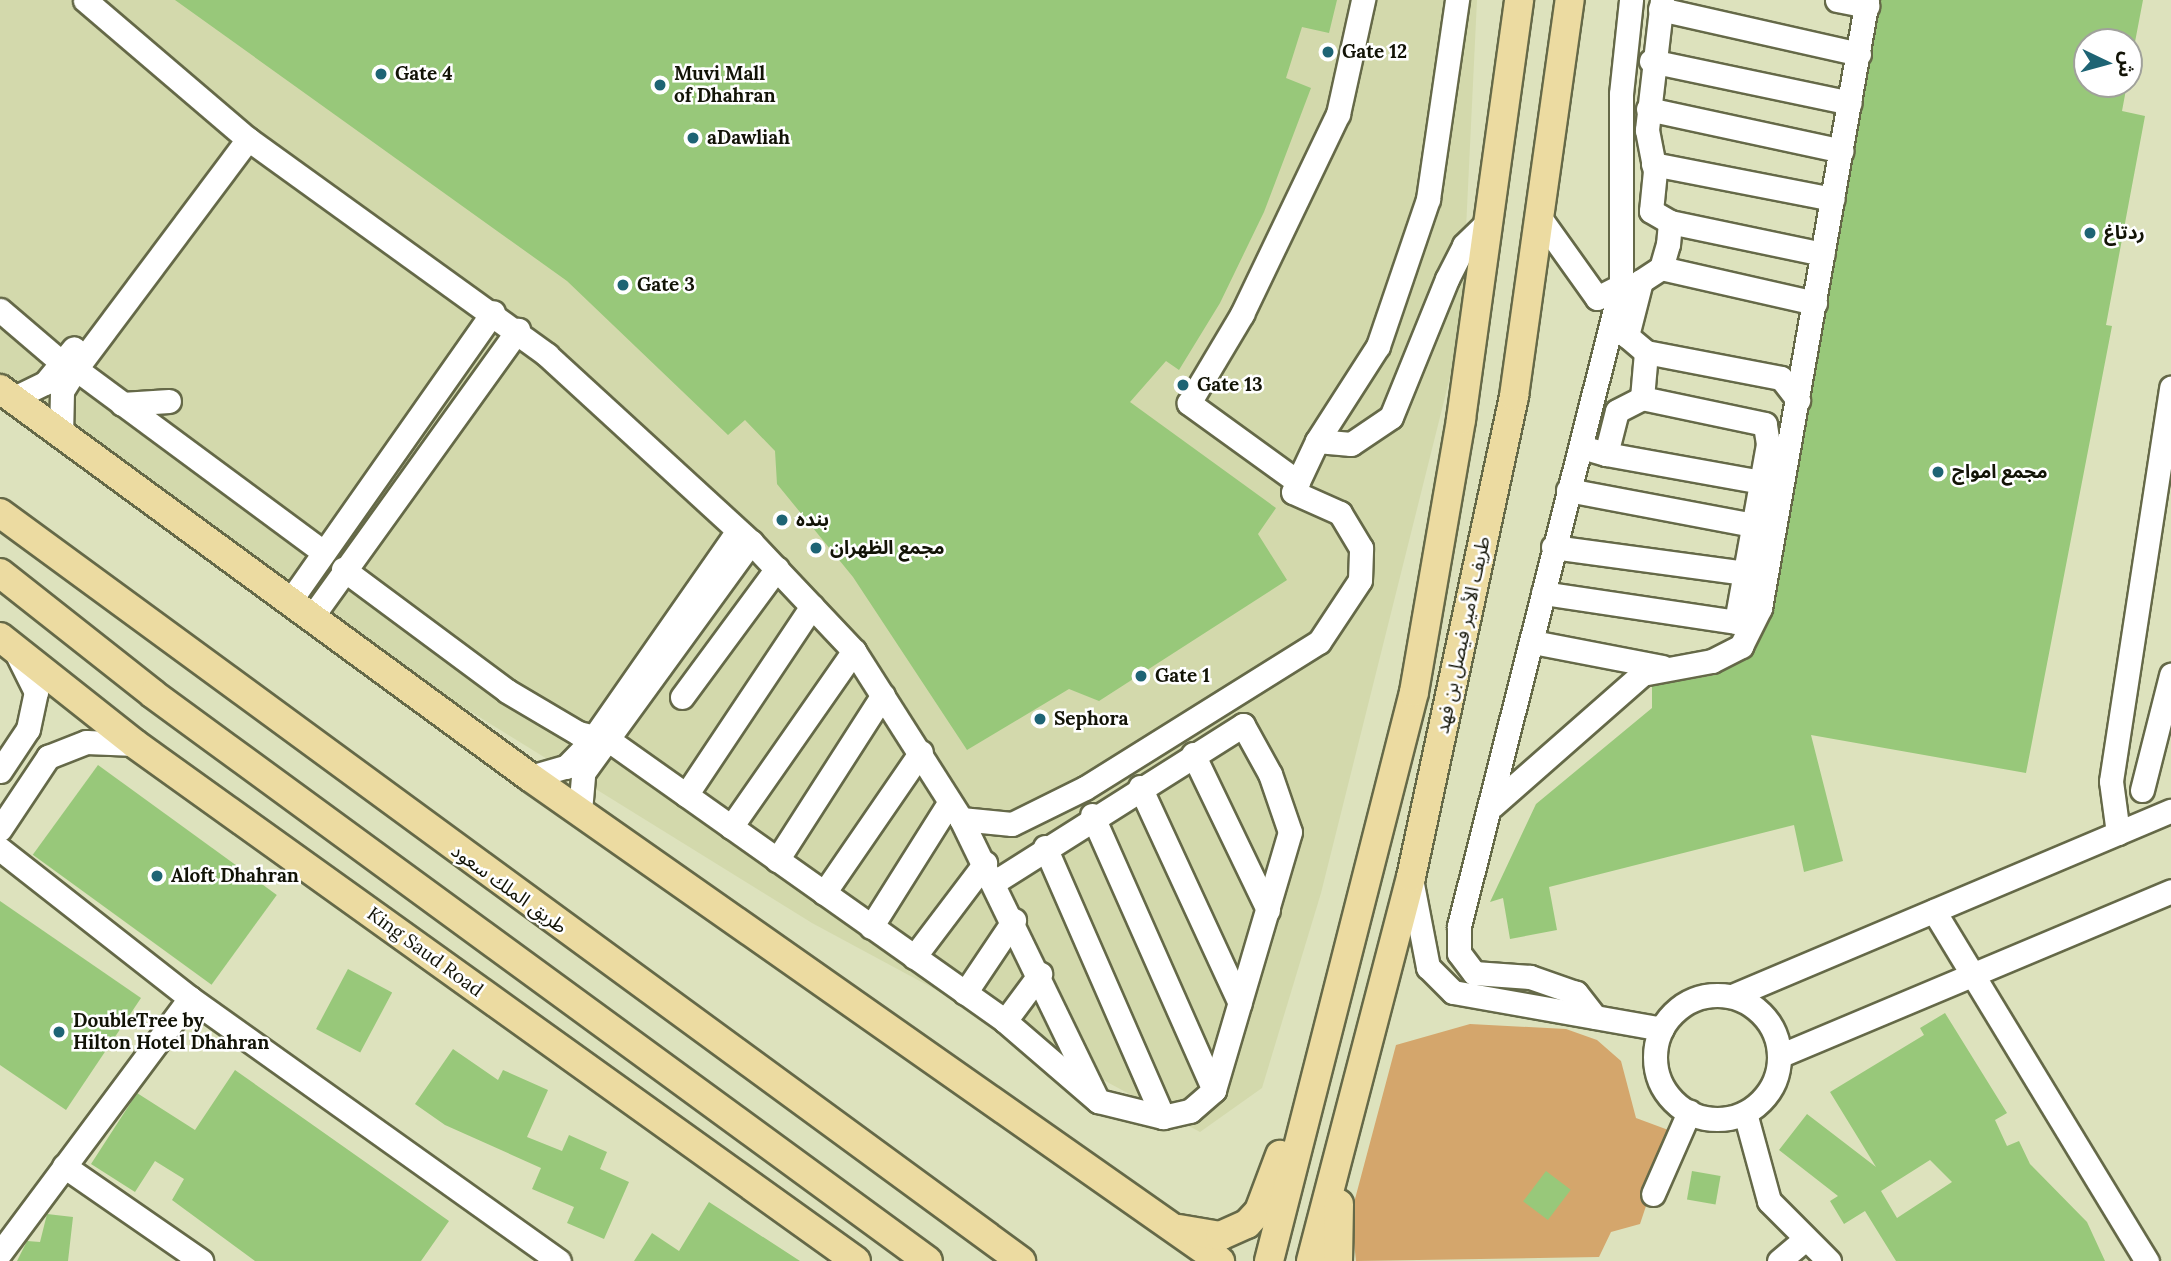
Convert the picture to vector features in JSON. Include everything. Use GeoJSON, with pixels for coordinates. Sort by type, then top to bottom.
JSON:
{"type":"FeatureCollection","features":[{"type":"Feature","properties":{"kind":"main road","name":"طريف الأمير فيصل بن فهد"},"geometry":{"type":"LineString","coordinates":[[1269,1261],[1414,692],[1490,219],[1520,0]]}},
{"type":"Feature","properties":{"kind":"main road","name":"طريف الأمير فيصل بن فهد"},"geometry":{"type":"LineString","coordinates":[[1311,1261],[1411,877],[1514,396],[1570,0]]}},
{"type":"Feature","properties":{"kind":"main road"},"geometry":{"type":"LineString","coordinates":[[6,394],[530,777],[1132,1202],[1220,1261]]}},
{"type":"Feature","properties":{"kind":"main road","name":"طريق الملك سعود"},"geometry":{"type":"LineString","coordinates":[[0,513],[1021,1261]]}},
{"type":"Feature","properties":{"kind":"main road"},"geometry":{"type":"LineString","coordinates":[[0,573],[153,694],[928,1261]]}},
{"type":"Feature","properties":{"kind":"main road","name":"King Saud Road"},"geometry":{"type":"LineString","coordinates":[[7,643],[135,744],[847,1258]]}},
{"type":"Feature","properties":{"kind":"main road"},"geometry":{"type":"LineString","coordinates":[[1167,1225],[1220,1236],[1259,1211],[1329,1028]]}},
{"type":"Feature","properties":{"kind":"main road"},"geometry":{"type":"LineString","coordinates":[[1338,1261],[1347,1126]]}},
{"type":"Feature","properties":{"kind":"main road"},"geometry":{"type":"LineString","coordinates":[[1132,1202],[1192,1261]]}},
{"type":"Feature","properties":{"kind":"street"},"geometry":{"type":"LineString","coordinates":[[85,0],[242,134],[517,330],[777,568],[854,651],[921,752],[990,872],[1098,1101]]}},
{"type":"Feature","properties":{"kind":"street"},"geometry":{"type":"LineString","coordinates":[[1298,482],[1189,403],[1242,314],[1338,114],[1363,0]]}},
{"type":"Feature","properties":{"kind":"street"},"geometry":{"type":"LineString","coordinates":[[955,811],[1012,824],[1223,703],[1319,642],[1360,580],[1362,548],[1340,513],[1293,492],[1317,441],[1378,346],[1428,199],[1457,0]]}},
{"type":"Feature","properties":{"kind":"street"},"geometry":{"type":"LineString","coordinates":[[1595,1017],[1576,993],[1530,978],[1474,973],[1459,953],[1459,926],[1492,806],[1533,642],[1553,547],[1581,447],[1620,286],[1621,94],[1631,0]]}},
{"type":"Feature","properties":{"kind":"street"},"geometry":{"type":"LineString","coordinates":[[1492,806],[1642,674],[1712,661],[1741,646],[1760,608],[1867,3],[1838,0]]}},
{"type":"Feature","properties":{"kind":"street"},"geometry":{"type":"LineString","coordinates":[[1824,254],[1670,222],[1651,211],[1653,164],[1648,109],[1651,61],[1661,5],[1859,54]]}},
{"type":"Feature","properties":{"kind":"street"},"geometry":{"type":"LineString","coordinates":[[1651,61],[1850,103]]}},
{"type":"Feature","properties":{"kind":"street"},"geometry":{"type":"LineString","coordinates":[[1648,109],[1842,151]]}},
{"type":"Feature","properties":{"kind":"street"},"geometry":{"type":"LineString","coordinates":[[6,394],[45,383],[69,366],[242,134]]}},
{"type":"Feature","properties":{"kind":"street"},"geometry":{"type":"LineString","coordinates":[[1653,164],[1833,199]]}},
{"type":"Feature","properties":{"kind":"street"},"geometry":{"type":"LineString","coordinates":[[1540,218],[1597,298],[1620,286]]}},
{"type":"Feature","properties":{"kind":"street"},"geometry":{"type":"LineString","coordinates":[[1317,441],[1351,444],[1391,418],[1447,279],[1464,245],[1490,219]]}},
{"type":"Feature","properties":{"kind":"street"},"geometry":{"type":"LineString","coordinates":[[1661,268],[1670,222]]}},
{"type":"Feature","properties":{"kind":"street"},"geometry":{"type":"LineString","coordinates":[[1798,400],[1781,377],[1646,352],[1627,336],[1641,281],[1661,268],[1815,303]]}},
{"type":"Feature","properties":{"kind":"street"},"geometry":{"type":"LineString","coordinates":[[0,310],[69,366],[323,552]]}},
{"type":"Feature","properties":{"kind":"street"},"geometry":{"type":"LineString","coordinates":[[300,609],[323,552],[493,312]]}},
{"type":"Feature","properties":{"kind":"street"},"geometry":{"type":"LineString","coordinates":[[300,609],[343,569],[517,330]]}},
{"type":"Feature","properties":{"kind":"street"},"geometry":{"type":"LineString","coordinates":[[1642,398],[1646,352]]}},
{"type":"Feature","properties":{"kind":"street"},"geometry":{"type":"LineString","coordinates":[[61,436],[62,391],[69,366]]}},
{"type":"Feature","properties":{"kind":"street"},"geometry":{"type":"LineString","coordinates":[[2118,833],[2111,781],[2171,388]]}},
{"type":"Feature","properties":{"kind":"street"},"geometry":{"type":"LineString","coordinates":[[1543,593],[1736,622],[1761,482],[1765,424],[1642,398],[1617,411],[1606,454]]}},
{"type":"Feature","properties":{"kind":"street"},"geometry":{"type":"LineString","coordinates":[[122,404],[169,401]]}},
{"type":"Feature","properties":{"kind":"street"},"geometry":{"type":"LineString","coordinates":[[1581,447],[1761,482]]}},
{"type":"Feature","properties":{"kind":"street"},"geometry":{"type":"LineString","coordinates":[[1568,490],[1754,525]]}},
{"type":"Feature","properties":{"kind":"street"},"geometry":{"type":"LineString","coordinates":[[580,811],[583,773],[601,741],[744,537]]}},
{"type":"Feature","properties":{"kind":"street"},"geometry":{"type":"LineString","coordinates":[[1553,547],[1745,573]]}},
{"type":"Feature","properties":{"kind":"street"},"geometry":{"type":"LineString","coordinates":[[682,697],[777,568]]}},
{"type":"Feature","properties":{"kind":"street"},"geometry":{"type":"LineString","coordinates":[[343,569],[507,691],[601,741],[731,827],[1005,1021],[1098,1101],[1163,1117],[1190,1111],[1214,1090],[1290,832],[1270,774],[1243,724],[1223,703]]}},
{"type":"Feature","properties":{"kind":"street"},"geometry":{"type":"LineString","coordinates":[[685,795],[812,606]]}},
{"type":"Feature","properties":{"kind":"street"},"geometry":{"type":"LineString","coordinates":[[1533,642],[1666,668]]}},
{"type":"Feature","properties":{"kind":"street"},"geometry":{"type":"LineString","coordinates":[[0,771],[28,729],[36,692],[7,643]]}},
{"type":"Feature","properties":{"kind":"street"},"geometry":{"type":"LineString","coordinates":[[731,827],[854,651]]}},
{"type":"Feature","properties":{"kind":"street"},"geometry":{"type":"LineString","coordinates":[[2142,790],[2171,675]]}},
{"type":"Feature","properties":{"kind":"street"},"geometry":{"type":"LineString","coordinates":[[777,860],[883,695]]}},
{"type":"Feature","properties":{"kind":"street"},"geometry":{"type":"LineString","coordinates":[[914,957],[990,872],[1045,847],[1243,724]]}},
{"type":"Feature","properties":{"kind":"street"},"geometry":{"type":"LineString","coordinates":[[530,777],[566,767],[601,741]]}},
{"type":"Feature","properties":{"kind":"street"},"geometry":{"type":"LineString","coordinates":[[0,829],[48,757],[86,742],[135,744]]}},
{"type":"Feature","properties":{"kind":"street"},"geometry":{"type":"LineString","coordinates":[[824,893],[921,752]]}},
{"type":"Feature","properties":{"kind":"street"},"geometry":{"type":"LineString","coordinates":[[1193,754],[1268,910]]}},
{"type":"Feature","properties":{"kind":"street"},"geometry":{"type":"LineString","coordinates":[[1140,787],[1240,1003]]}},
{"type":"Feature","properties":{"kind":"street"},"geometry":{"type":"LineString","coordinates":[[871,927],[955,811]]}},
{"type":"Feature","properties":{"kind":"street"},"geometry":{"type":"LineString","coordinates":[[1732,996],[1766,1018],[1779,1056],[1770,1089],[1745,1113],[1707,1118],[1689,1112],[1662,1085],[1656,1048],[1662,1029],[1691,1000],[1732,996],[2171,811]]}},
{"type":"Feature","properties":{"kind":"street"},"geometry":{"type":"LineString","coordinates":[[1093,815],[1214,1090]]}},
{"type":"Feature","properties":{"kind":"street"},"geometry":{"type":"LineString","coordinates":[[1045,847],[1163,1117]]}},
{"type":"Feature","properties":{"kind":"street"},"geometry":{"type":"LineString","coordinates":[[0,849],[190,998],[559,1261]]}},
{"type":"Feature","properties":{"kind":"street"},"geometry":{"type":"LineString","coordinates":[[1411,877],[1428,967],[1453,992],[1662,1029]]}},
{"type":"Feature","properties":{"kind":"street"},"geometry":{"type":"LineString","coordinates":[[1779,1056],[2170,893]]}},
{"type":"Feature","properties":{"kind":"street"},"geometry":{"type":"LineString","coordinates":[[1934,911],[1968,976],[2147,1261]]}},
{"type":"Feature","properties":{"kind":"street"},"geometry":{"type":"LineString","coordinates":[[965,993],[1014,920]]}},
{"type":"Feature","properties":{"kind":"street"},"geometry":{"type":"LineString","coordinates":[[1005,1021],[1040,974]]}},
{"type":"Feature","properties":{"kind":"street"},"geometry":{"type":"LineString","coordinates":[[0,1253],[190,998]]}},
{"type":"Feature","properties":{"kind":"street"},"geometry":{"type":"LineString","coordinates":[[1653,1194],[1689,1112]]}},
{"type":"Feature","properties":{"kind":"street"},"geometry":{"type":"LineString","coordinates":[[1745,1113],[1769,1201],[1805,1240],[1829,1261]]}},
{"type":"Feature","properties":{"kind":"street"},"geometry":{"type":"LineString","coordinates":[[65,1166],[201,1261]]}},
{"type":"Feature","properties":{"kind":"street"},"geometry":{"type":"LineString","coordinates":[[1779,1261],[1805,1240]]}},
{"type":"Feature","properties":{"kind":"shaded area","name":"مجمع الظهران"},"geometry":{"type":"Polygon","coordinates":[[[0,0],[1477,0],[1461,333],[1321,893],[1262,1088],[1200,1132],[812,923],[389,661],[0,384],[0,0]]]}},
{"type":"Feature","properties":{"kind":"shaded area"},"geometry":{"type":"Polygon","coordinates":[[[1470,1024],[1566,1029],[1597,1040],[1621,1061],[1636,1118],[1671,1131],[1640,1224],[1611,1232],[1599,1257],[1356,1261],[1351,1214],[1396,1045],[1470,1024]]]}},
{"type":"Feature","properties":{"kind":"building"},"geometry":{"type":"Polygon","coordinates":[[[175,0],[1337,0],[1329,33],[1302,27],[1286,78],[1311,88],[1264,212],[1220,303],[1179,370],[1166,361],[1130,402],[1276,508],[1258,534],[1287,580],[1099,701],[1069,689],[967,750],[853,577],[777,484],[775,451],[745,420],[728,435],[567,281],[175,0]]]}},
{"type":"Feature","properties":{"kind":"building","name":"مجمع امواج"},"geometry":{"type":"Polygon","coordinates":[[[1881,0],[2143,0],[2138,28],[2073,28],[2073,98],[2124,98],[2122,111],[2145,116],[2106,325],[2112,326],[2026,773],[1811,735],[1843,861],[1804,872],[1794,825],[1549,887],[1557,930],[1510,939],[1503,898],[1490,902],[1536,804],[1652,708],[1652,686],[1715,675],[1747,658],[1773,614],[1881,0]]]}},
{"type":"Feature","properties":{"kind":"building","name":"Aloft Dhahran"},"geometry":{"type":"Polygon","coordinates":[[[98,765],[277,895],[212,985],[33,855],[98,765]]]}},
{"type":"Feature","properties":{"kind":"building","name":"DoubleTree by Hilton Hotel Dhahran"},"geometry":{"type":"Polygon","coordinates":[[[0,901],[141,998],[66,1110],[0,1065],[0,901]]]}},
{"type":"Feature","properties":{"kind":"building"},"geometry":{"type":"Polygon","coordinates":[[[348,969],[392,992],[360,1053],[316,1029],[348,969]]]}},
{"type":"Feature","properties":{"kind":"building"},"geometry":{"type":"Polygon","coordinates":[[[1945,1013],[2007,1113],[1995,1120],[2007,1146],[2019,1141],[2030,1164],[2087,1222],[2105,1261],[1896,1261],[1865,1211],[1844,1224],[1830,1201],[1838,1196],[1779,1150],[1807,1114],[1876,1167],[1830,1092],[1924,1035],[1920,1028],[1945,1013]],[[1930,1160],[1881,1191],[1897,1218],[1952,1182],[1930,1160]]]}},
{"type":"Feature","properties":{"kind":"building"},"geometry":{"type":"Polygon","coordinates":[[[453,1049],[498,1080],[503,1070],[548,1090],[527,1137],[562,1151],[569,1135],[607,1152],[600,1169],[629,1182],[604,1239],[567,1223],[574,1207],[532,1189],[541,1168],[445,1125],[415,1104],[453,1049]]]}},
{"type":"Feature","properties":{"kind":"building"},"geometry":{"type":"Polygon","coordinates":[[[235,1070],[449,1221],[421,1261],[255,1261],[172,1200],[184,1179],[155,1161],[135,1192],[91,1164],[137,1093],[195,1130],[235,1070]]]}},
{"type":"Feature","properties":{"kind":"building"},"geometry":{"type":"Polygon","coordinates":[[[1546,1171],[1571,1190],[1548,1220],[1523,1201],[1546,1171]]]}},
{"type":"Feature","properties":{"kind":"building"},"geometry":{"type":"Polygon","coordinates":[[[1692,1171],[1721,1176],[1716,1205],[1687,1200],[1692,1171]]]}},
{"type":"Feature","properties":{"kind":"building"},"geometry":{"type":"Polygon","coordinates":[[[709,1202],[800,1261],[634,1261],[652,1233],[679,1251],[709,1202]]]}},
{"type":"Feature","properties":{"kind":"building"},"geometry":{"type":"Polygon","coordinates":[[[47,1214],[73,1217],[68,1261],[17,1261],[27,1241],[40,1242],[47,1214]]]}},
{"type":"Feature","properties":{"kind":"place","name":"Gate 12"},"geometry":{"type":"Point","coordinates":[1328,52]}},
{"type":"Feature","properties":{"kind":"place","name":"Gate 4"},"geometry":{"type":"Point","coordinates":[381,74]}},
{"type":"Feature","properties":{"kind":"place","name":"Muvi Mall of Dhahran"},"geometry":{"type":"Point","coordinates":[660,85]}},
{"type":"Feature","properties":{"kind":"place","name":"aDawliah"},"geometry":{"type":"Point","coordinates":[693,138]}},
{"type":"Feature","properties":{"kind":"place","name":"ردتاغ"},"geometry":{"type":"Point","coordinates":[2090,233]}},
{"type":"Feature","properties":{"kind":"place","name":"Gate 3"},"geometry":{"type":"Point","coordinates":[623,285]}},
{"type":"Feature","properties":{"kind":"place","name":"Gate 13"},"geometry":{"type":"Point","coordinates":[1183,385]}},
{"type":"Feature","properties":{"kind":"place","name":"مجمع امواج"},"geometry":{"type":"Point","coordinates":[1938,472]}},
{"type":"Feature","properties":{"kind":"place","name":"بنده"},"geometry":{"type":"Point","coordinates":[782,520]}},
{"type":"Feature","properties":{"kind":"place","name":"مجمع الظهران"},"geometry":{"type":"Point","coordinates":[816,548]}},
{"type":"Feature","properties":{"kind":"place","name":"Gate 1"},"geometry":{"type":"Point","coordinates":[1141,676]}},
{"type":"Feature","properties":{"kind":"place","name":"Sephora"},"geometry":{"type":"Point","coordinates":[1040,719]}},
{"type":"Feature","properties":{"kind":"place","name":"Aloft Dhahran"},"geometry":{"type":"Point","coordinates":[157,876]}},
{"type":"Feature","properties":{"kind":"place","name":"DoubleTree by Hilton Hotel Dhahran"},"geometry":{"type":"Point","coordinates":[59,1032]}}]}
